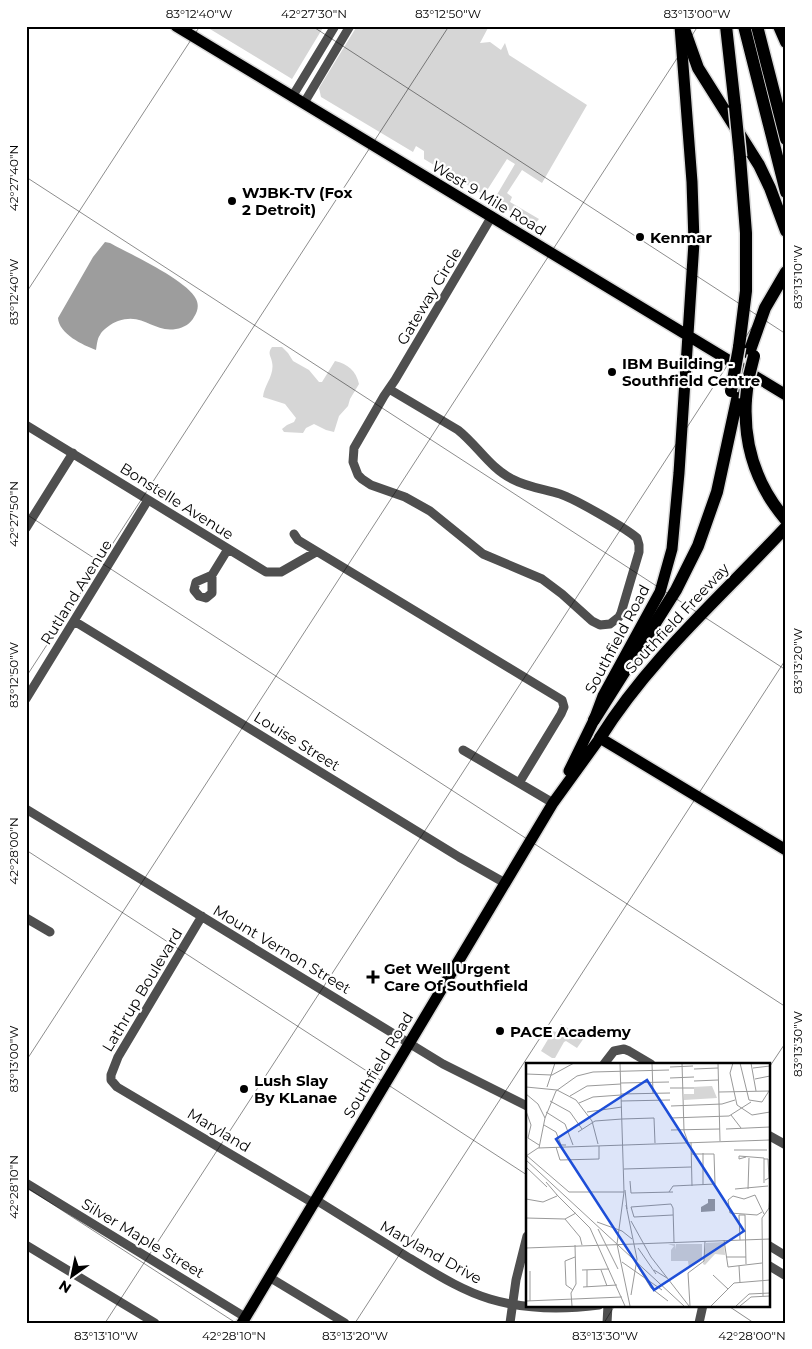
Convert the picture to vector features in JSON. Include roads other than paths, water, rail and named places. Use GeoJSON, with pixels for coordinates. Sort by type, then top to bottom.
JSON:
{"type":"FeatureCollection","features":[{"type":"Feature","properties":{"kind":"highway"},"geometry":{"type":"LineString","coordinates":[[682,26],[698,68],[746,142],[770,188],[786,231]]}},
{"type":"Feature","properties":{"kind":"highway"},"geometry":{"type":"LineString","coordinates":[[726,26],[740,157],[746,243],[745,301],[748,380],[738,395],[752,461],[761,485],[769,499],[786,520]]}},
{"type":"Feature","properties":{"kind":"highway"},"geometry":{"type":"LineString","coordinates":[[744,26],[786,192]]}},
{"type":"Feature","properties":{"kind":"highway"},"geometry":{"type":"LineString","coordinates":[[757,26],[786,139]]}},
{"type":"Feature","properties":{"kind":"highway"},"geometry":{"type":"LineString","coordinates":[[779,26],[786,42]]}},
{"type":"Feature","properties":{"kind":"highway"},"geometry":{"type":"LineString","coordinates":[[594,720],[684,574],[700,541],[711,506],[712,490],[738,395],[747,352],[765,308],[781,280]]}},
{"type":"Feature","properties":{"kind":"highway","name":"Southfield Freeway"},"geometry":{"type":"LineString","coordinates":[[600,738],[617,711],[650,668],[781,532]]}},
{"type":"Feature","properties":{"kind":"main road","name":"West 9 Mile Road"},"geometry":{"type":"LineString","coordinates":[[176,26],[786,395]]}},
{"type":"Feature","properties":{"kind":"main road","name":"Southfield Road"},"geometry":{"type":"LineString","coordinates":[[555,801],[594,720],[603,696],[654,604],[663,583],[670,557],[678,493],[694,242],[694,214],[682,26]]}},
{"type":"Feature","properties":{"kind":"main road","name":"Southfield Road"},"geometry":{"type":"LineString","coordinates":[[244,1320],[555,801],[600,738]]}},
{"type":"Feature","properties":{"kind":"main road"},"geometry":{"type":"LineString","coordinates":[[600,738],[786,850]]}},
{"type":"Feature","properties":{"kind":"street"},"geometry":{"type":"LineString","coordinates":[[304,103],[350,26]]}},
{"type":"Feature","properties":{"kind":"street"},"geometry":{"type":"LineString","coordinates":[[292,96],[333,29],[342,39]]}},
{"type":"Feature","properties":{"kind":"street","name":"Gateway Circle"},"geometry":{"type":"LineString","coordinates":[[389,389],[458,430],[497,469],[509,478],[528,486],[566,496],[636,538],[639,552],[624,606],[618,617],[610,624],[596,623],[542,579],[483,554],[430,511],[412,501],[371,485],[360,477],[352,462],[354,448],[389,389],[492,216]]}},
{"type":"Feature","properties":{"kind":"street","name":"Bonstelle Avenue"},"geometry":{"type":"LineString","coordinates":[[26,425],[261,569],[271,573],[284,570],[316,552]]}},
{"type":"Feature","properties":{"kind":"street"},"geometry":{"type":"LineString","coordinates":[[26,528],[73,453]]}},
{"type":"Feature","properties":{"kind":"street","name":"Rutland Avenue"},"geometry":{"type":"LineString","coordinates":[[26,699],[148,500]]}},
{"type":"Feature","properties":{"kind":"street"},"geometry":{"type":"LineString","coordinates":[[294,534],[298,540],[316,552],[558,696],[564,703],[564,707],[518,783]]}},
{"type":"Feature","properties":{"kind":"street"},"geometry":{"type":"LineString","coordinates":[[212,575],[228,549]]}},
{"type":"Feature","properties":{"kind":"street","name":"Louise Street"},"geometry":{"type":"LineString","coordinates":[[74,621],[505,883]]}},
{"type":"Feature","properties":{"kind":"street"},"geometry":{"type":"LineString","coordinates":[[463,750],[518,783],[555,801]]}},
{"type":"Feature","properties":{"kind":"street","name":"Mount Vernon Street"},"geometry":{"type":"LineString","coordinates":[[26,809],[453,1070],[525,1107]]}},
{"type":"Feature","properties":{"kind":"street","name":"Lathrup Boulevard"},"geometry":{"type":"LineString","coordinates":[[111,1080],[118,1056],[202,916]]}},
{"type":"Feature","properties":{"kind":"street"},"geometry":{"type":"LineString","coordinates":[[26,918],[50,932]]}},
{"type":"Feature","properties":{"kind":"street"},"geometry":{"type":"LineString","coordinates":[[605,1063],[611,1054],[618,1050],[628,1051],[649,1063]]}},
{"type":"Feature","properties":{"kind":"street","name":"Maryland"},"geometry":{"type":"LineString","coordinates":[[111,1080],[117,1087],[314,1202]]}},
{"type":"Feature","properties":{"kind":"street"},"geometry":{"type":"LineString","coordinates":[[770,1136],[786,1145]]}},
{"type":"Feature","properties":{"kind":"street"},"geometry":{"type":"LineString","coordinates":[[26,1194],[29,1184]]}},
{"type":"Feature","properties":{"kind":"street","name":"Silver Maple Street"},"geometry":{"type":"LineString","coordinates":[[29,1184],[244,1320]]}},
{"type":"Feature","properties":{"kind":"street","name":"Maryland Drive"},"geometry":{"type":"LineString","coordinates":[[314,1202],[454,1284],[482,1296],[526,1306]]}},
{"type":"Feature","properties":{"kind":"street"},"geometry":{"type":"LineString","coordinates":[[510,1323],[516,1280],[526,1240]]}},
{"type":"Feature","properties":{"kind":"street"},"geometry":{"type":"LineString","coordinates":[[26,1244],[155,1323]]}},
{"type":"Feature","properties":{"kind":"street"},"geometry":{"type":"LineString","coordinates":[[770,1247],[786,1256]]}},
{"type":"Feature","properties":{"kind":"street"},"geometry":{"type":"LineString","coordinates":[[770,1266],[786,1276]]}},
{"type":"Feature","properties":{"kind":"street"},"geometry":{"type":"LineString","coordinates":[[269,1277],[345,1323]]}},
{"type":"Feature","properties":{"kind":"street","name":"Maryland Drive"},"geometry":{"type":"LineString","coordinates":[[530,1306],[556,1309],[589,1306]]}},
{"type":"Feature","properties":{"kind":"street"},"geometry":{"type":"LineString","coordinates":[[608,1306],[608,1323]]}},
{"type":"Feature","properties":{"kind":"street"},"geometry":{"type":"LineString","coordinates":[[699,1323],[703,1306]]}},
{"type":"Feature","properties":{"kind":"place","name":"WJBK-TV (Fox 2 Detroit)"},"geometry":{"type":"Point","coordinates":[232,201]}},
{"type":"Feature","properties":{"kind":"place","name":"Kenmar"},"geometry":{"type":"Point","coordinates":[640,237]}},
{"type":"Feature","properties":{"kind":"place","name":"IBM Building - Southfield Centre"},"geometry":{"type":"Point","coordinates":[612,372]}},
{"type":"Feature","properties":{"kind":"place","name":"Get Well Urgent Care Of Southfield"},"geometry":{"type":"Point","coordinates":[373,977]}},
{"type":"Feature","properties":{"kind":"place","name":"PACE Academy"},"geometry":{"type":"Point","coordinates":[500,1031]}},
{"type":"Feature","properties":{"kind":"place","name":"Lush Slay By KLanae"},"geometry":{"type":"Point","coordinates":[244,1089]}}]}
